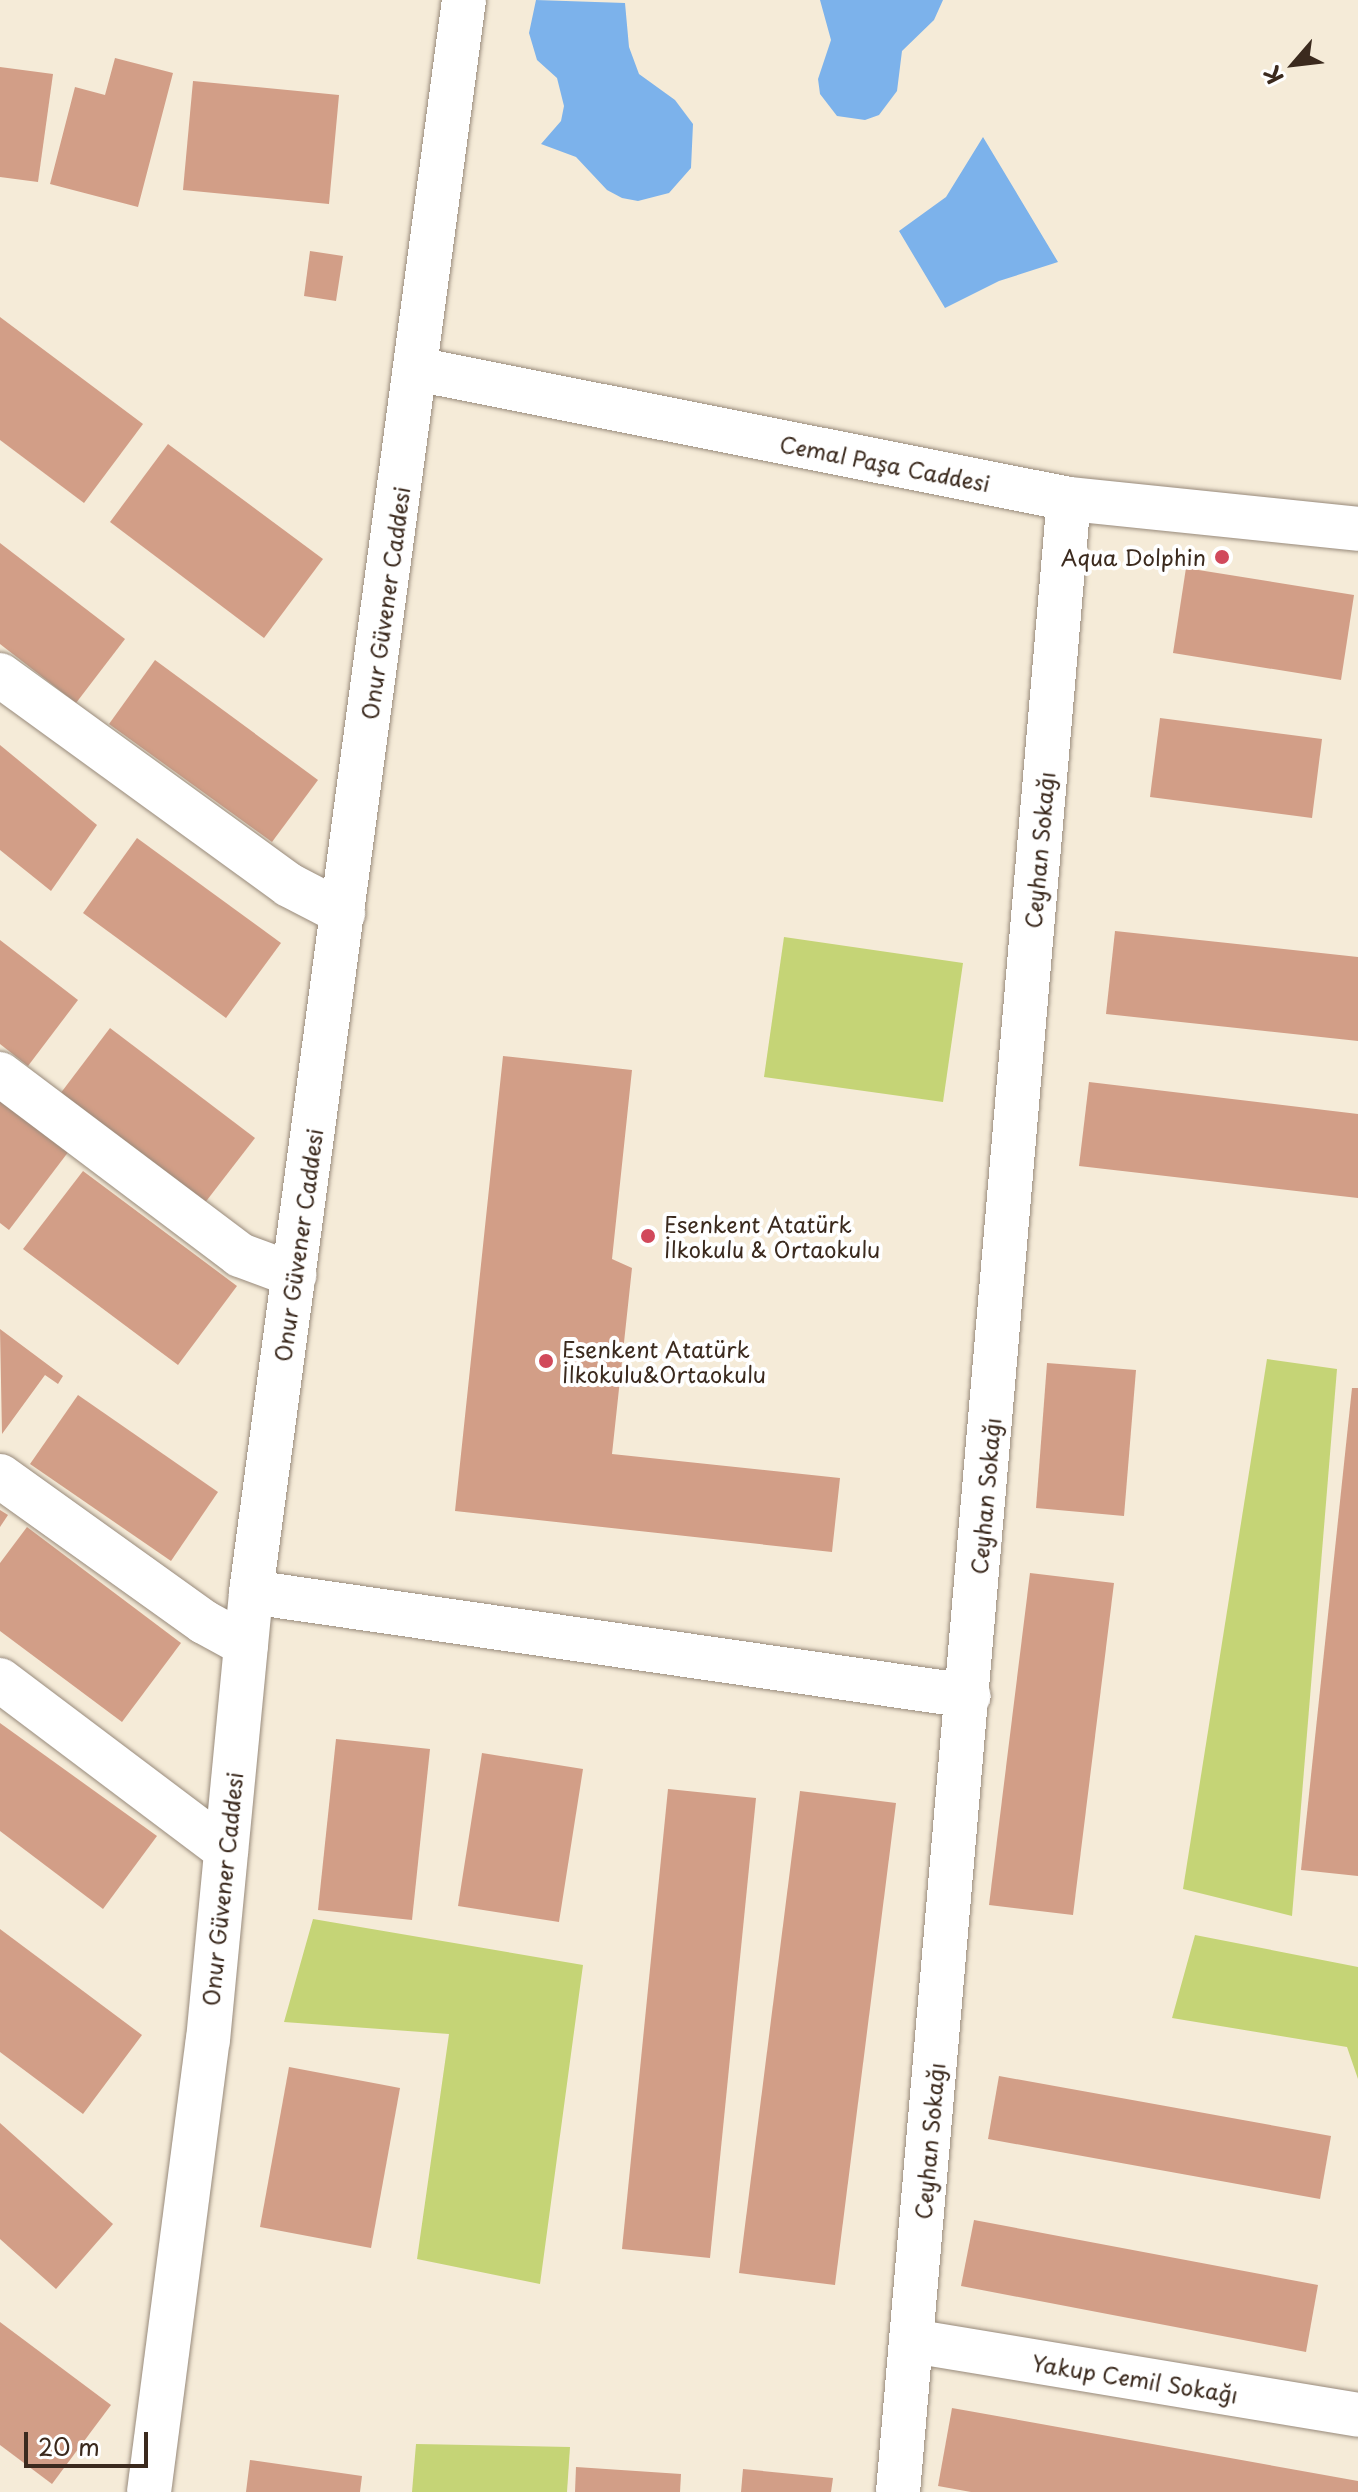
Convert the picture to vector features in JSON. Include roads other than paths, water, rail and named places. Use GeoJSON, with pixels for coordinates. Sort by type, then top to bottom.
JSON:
{"type":"FeatureCollection","features":[{"type":"Feature","properties":{"kind":"street","name":"Onur Güvener Caddesi"},"geometry":{"type":"LineString","coordinates":[[149,2492],[208,2040],[251,1592],[464,0]]}},
{"type":"Feature","properties":{"kind":"street","name":"Cemal Paşa Caddesi"},"geometry":{"type":"LineString","coordinates":[[416,369],[1069,499],[1358,529]]}},
{"type":"Feature","properties":{"kind":"street","name":"Ceyhan Sokağı"},"geometry":{"type":"LineString","coordinates":[[898,2492],[1069,499]]}},
{"type":"Feature","properties":{"kind":"street"},"geometry":{"type":"LineString","coordinates":[[0,675],[289,885],[343,913]]}},
{"type":"Feature","properties":{"kind":"street"},"geometry":{"type":"LineString","coordinates":[[0,1074],[240,1255],[294,1275]]}},
{"type":"Feature","properties":{"kind":"street"},"geometry":{"type":"LineString","coordinates":[[0,1476],[204,1622],[246,1645]]}},
{"type":"Feature","properties":{"kind":"street"},"geometry":{"type":"LineString","coordinates":[[251,1592],[968,1696]]}},
{"type":"Feature","properties":{"kind":"street"},"geometry":{"type":"LineString","coordinates":[[0,1680],[226,1850]]}},
{"type":"Feature","properties":{"kind":"street","name":"Yakup Cemil Sokağı"},"geometry":{"type":"LineString","coordinates":[[912,2341],[1358,2415]]}},
{"type":"Feature","properties":{"kind":"water"},"geometry":{"type":"Polygon","coordinates":[[[536,0],[625,3],[629,47],[639,74],[675,100],[693,124],[691,168],[669,193],[638,201],[622,198],[607,190],[576,157],[541,144],[561,121],[564,106],[557,78],[537,60],[529,33],[536,0]]]}},
{"type":"Feature","properties":{"kind":"water"},"geometry":{"type":"Polygon","coordinates":[[[820,0],[943,0],[934,20],[902,51],[897,91],[879,115],[865,120],[837,116],[820,94],[818,79],[831,40],[820,0]]]}},
{"type":"Feature","properties":{"kind":"water"},"geometry":{"type":"Polygon","coordinates":[[[983,137],[1058,262],[999,281],[945,308],[899,231],[946,197],[983,137]]]}},
{"type":"Feature","properties":{"kind":"place","name":"Aqua Dolphin"},"geometry":{"type":"Point","coordinates":[1222,557]}},
{"type":"Feature","properties":{"kind":"place","name":"Esenkent Atatürk İlkokulu & Ortaokulu"},"geometry":{"type":"Point","coordinates":[648,1236]}},
{"type":"Feature","properties":{"kind":"place","name":"Esenkent Atatürk İlkokulu&Ortaokulu"},"geometry":{"type":"Point","coordinates":[546,1361]}}]}
